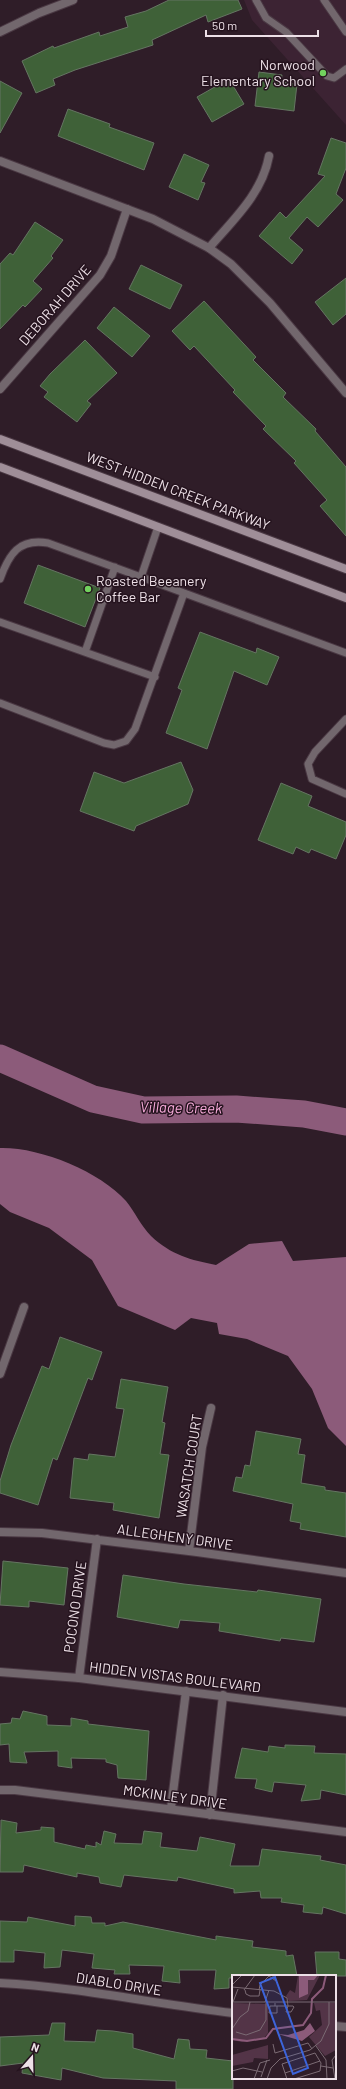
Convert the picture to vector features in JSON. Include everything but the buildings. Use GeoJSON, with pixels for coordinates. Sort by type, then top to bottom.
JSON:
{"type":"FeatureCollection","features":[{"type":"Feature","properties":{"kind":"main road","name":"WEST HIDDEN CREEK PARKWAY"},"geometry":{"type":"LineString","coordinates":[[0,438],[346,569]]}},
{"type":"Feature","properties":{"kind":"main road"},"geometry":{"type":"LineString","coordinates":[[0,467],[346,598]]}},
{"type":"Feature","properties":{"kind":"street"},"geometry":{"type":"LineString","coordinates":[[0,32],[39,13],[73,0]]}},
{"type":"Feature","properties":{"kind":"street"},"geometry":{"type":"LineString","coordinates":[[208,248],[250,200],[262,182],[269,156]]}},
{"type":"Feature","properties":{"kind":"street"},"geometry":{"type":"LineString","coordinates":[[0,161],[127,209],[178,231],[208,248],[231,264],[270,303],[345,391]]}},
{"type":"Feature","properties":{"kind":"street","name":"DEBORAH DRIVE"},"geometry":{"type":"LineString","coordinates":[[0,389],[100,275],[111,256],[127,209]]}},
{"type":"Feature","properties":{"kind":"street"},"geometry":{"type":"LineString","coordinates":[[0,1374],[24,1307]]}},
{"type":"Feature","properties":{"kind":"street","name":"WASATCH COURT"},"geometry":{"type":"LineString","coordinates":[[189,1551],[202,1447],[212,1408]]}},
{"type":"Feature","properties":{"kind":"street","name":"ALLEGHENY DRIVE"},"geometry":{"type":"LineString","coordinates":[[0,1532],[42,1533],[97,1539],[346,1574]]}},
{"type":"Feature","properties":{"kind":"street","name":"POCONO DRIVE"},"geometry":{"type":"LineString","coordinates":[[79,1678],[97,1539]]}},
{"type":"Feature","properties":{"kind":"street","name":"HIDDEN VISTAS BOULEVARD"},"geometry":{"type":"LineString","coordinates":[[0,1672],[79,1678],[223,1695],[346,1712]]}},
{"type":"Feature","properties":{"kind":"street"},"geometry":{"type":"LineString","coordinates":[[171,1808],[186,1691]]}},
{"type":"Feature","properties":{"kind":"street"},"geometry":{"type":"LineString","coordinates":[[210,1815],[223,1695]]}},
{"type":"Feature","properties":{"kind":"street","name":"MCKINLEY DRIVE"},"geometry":{"type":"LineString","coordinates":[[0,1790],[15,1790],[171,1808],[210,1815],[346,1832]]}},
{"type":"Feature","properties":{"kind":"street","name":"DIABLO DRIVE"},"geometry":{"type":"LineString","coordinates":[[0,1983],[46,1985],[167,2005],[232,2013]]}},
{"type":"Feature","properties":{"kind":"street"},"geometry":{"type":"LineString","coordinates":[[336,2026],[346,2027]]}},
{"type":"Feature","properties":{"kind":"lane"},"geometry":{"type":"LineString","coordinates":[[256,0],[266,18],[286,32],[329,78],[334,78],[346,69]]}},
{"type":"Feature","properties":{"kind":"lane"},"geometry":{"type":"LineString","coordinates":[[324,0],[346,32]]}},
{"type":"Feature","properties":{"kind":"lane"},"geometry":{"type":"LineString","coordinates":[[141,576],[158,528]]}},
{"type":"Feature","properties":{"kind":"lane"},"geometry":{"type":"LineString","coordinates":[[0,579],[14,551],[26,543],[38,541],[48,543],[141,576],[346,653]]}},
{"type":"Feature","properties":{"kind":"lane"},"geometry":{"type":"LineString","coordinates":[[85,652],[115,567]]}},
{"type":"Feature","properties":{"kind":"lane"},"geometry":{"type":"LineString","coordinates":[[0,703],[104,743],[114,745],[126,741],[135,729],[184,593]]}},
{"type":"Feature","properties":{"kind":"lane"},"geometry":{"type":"LineString","coordinates":[[0,622],[154,677]]}},
{"type":"Feature","properties":{"kind":"lane"},"geometry":{"type":"LineString","coordinates":[[346,719],[315,752],[308,764],[312,779],[346,794]]}},
{"type":"Feature","properties":{"kind":"shaded area","name":"Norwood Elementary School"},"geometry":{"type":"Polygon","coordinates":[[[244,0],[346,0],[346,125],[252,20],[244,0]]]}},
{"type":"Feature","properties":{"kind":"shaded area"},"geometry":{"type":"Polygon","coordinates":[[[0,1148],[16,1149],[50,1156],[85,1171],[101,1180],[126,1201],[151,1236],[166,1248],[190,1259],[216,1265],[249,1244],[282,1241],[293,1261],[346,1257],[346,1446],[328,1428],[312,1389],[288,1356],[247,1339],[219,1334],[217,1323],[191,1318],[175,1330],[118,1306],[92,1260],[49,1228],[10,1212],[0,1204],[0,1148]]]}},
{"type":"Feature","properties":{"kind":"waterway","name":"Village Creek"},"geometry":{"type":"LineString","coordinates":[[0,1058],[93,1099],[143,1110],[236,1109],[304,1114],[346,1122]]}},
{"type":"Feature","properties":{"kind":"place","name":"Norwood Elementary School"},"geometry":{"type":"Point","coordinates":[323,73]}},
{"type":"Feature","properties":{"kind":"place","name":"Roasted Beeanery Coffee Bar"},"geometry":{"type":"Point","coordinates":[88,589]}}]}
